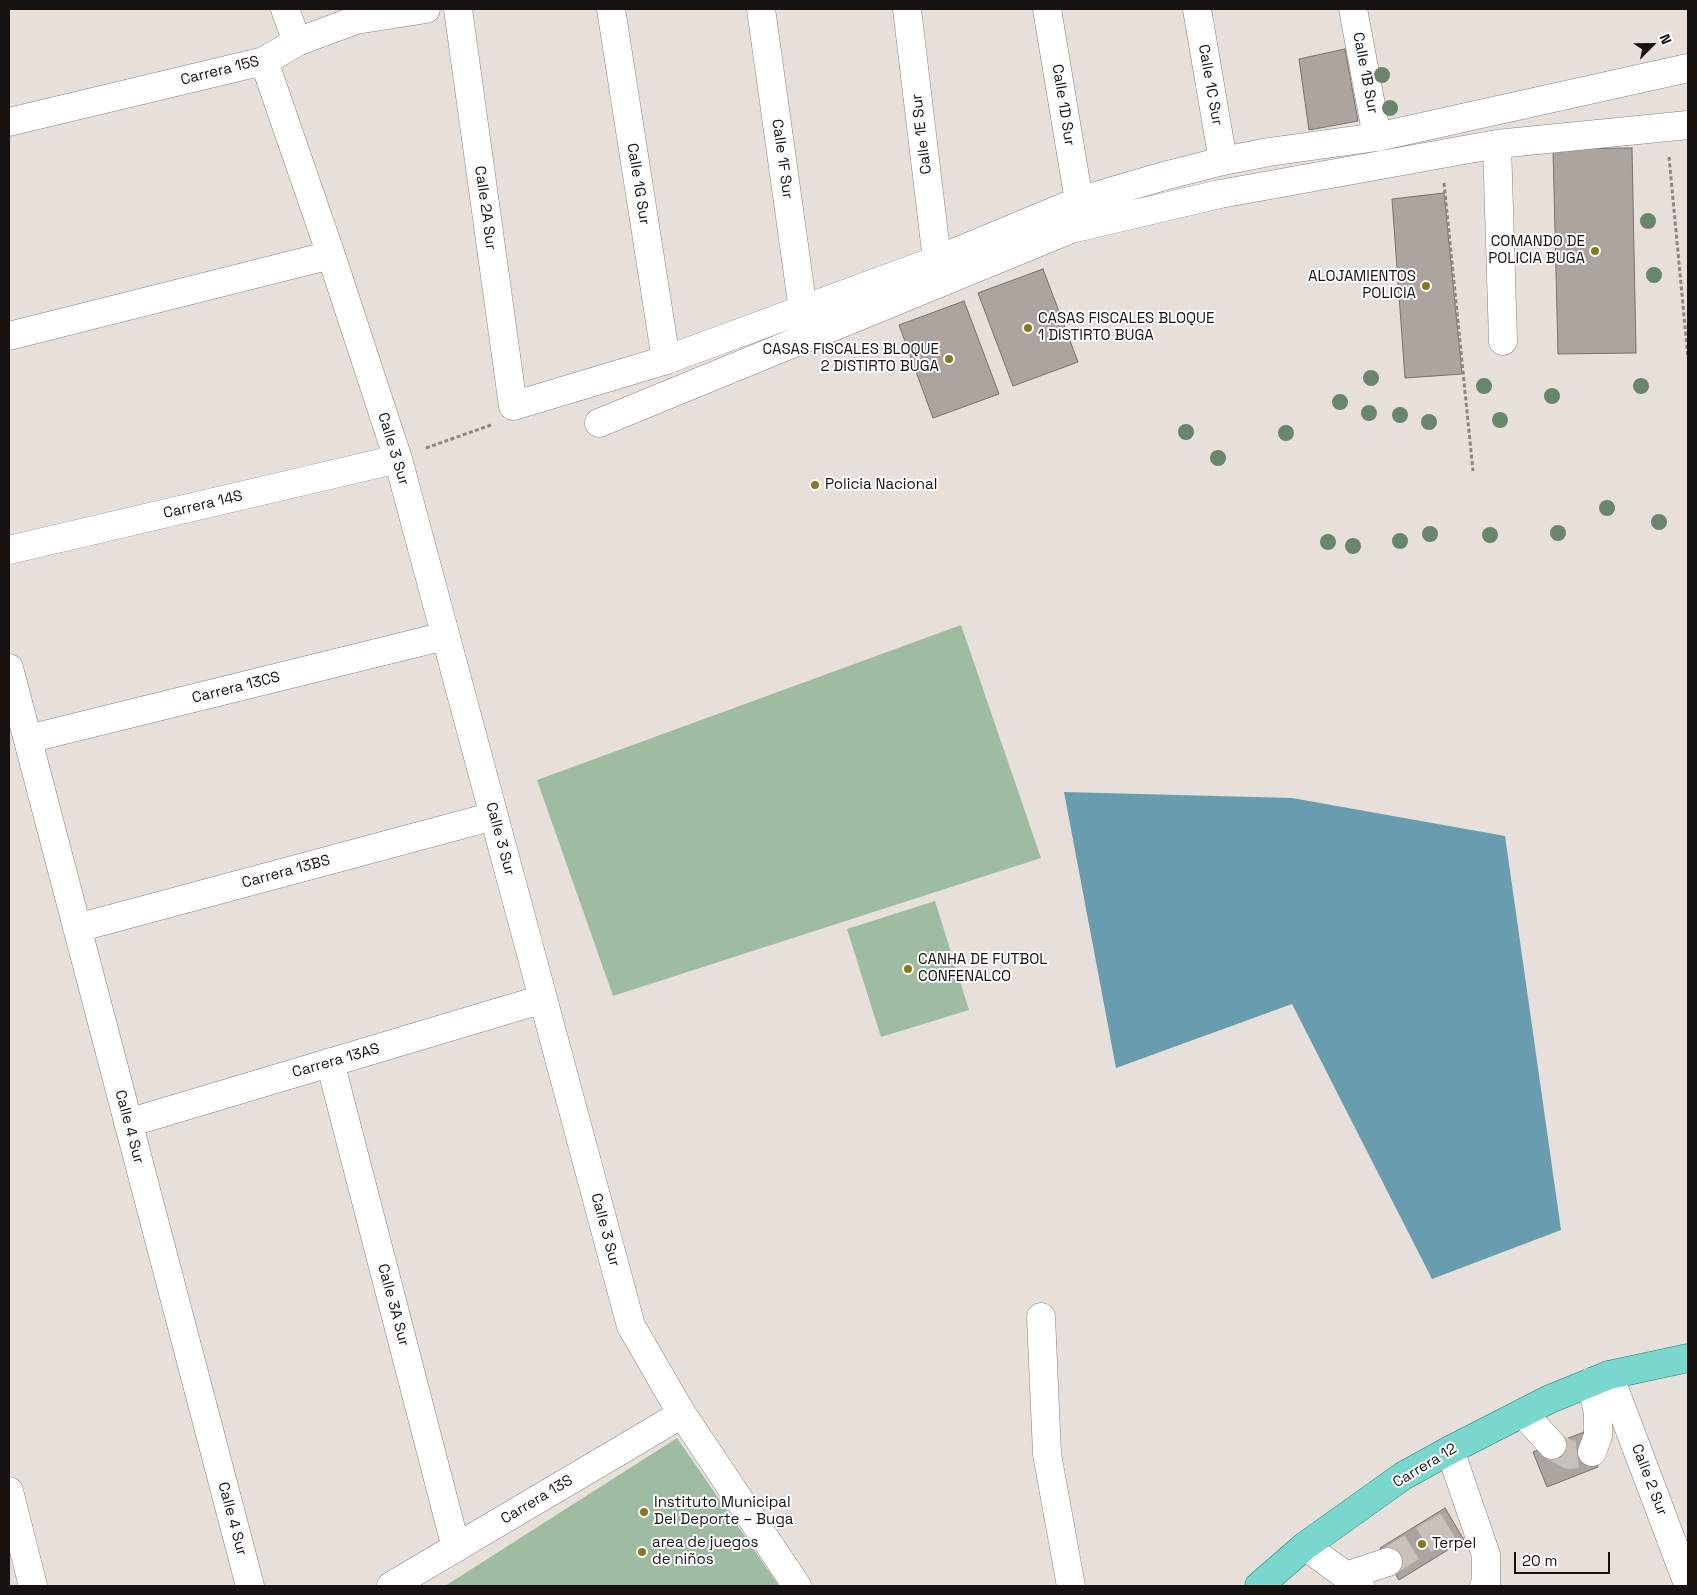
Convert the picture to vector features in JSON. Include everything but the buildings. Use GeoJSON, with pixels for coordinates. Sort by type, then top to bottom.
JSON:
{"type":"FeatureCollection","features":[{"type":"Feature","properties":{"kind":"main road","name":"Carrera 12"},"geometry":{"type":"LineString","coordinates":[[1259,1586],[1305,1546],[1403,1476],[1450,1450],[1550,1399],[1600,1379],[1688,1358]]}},
{"type":"Feature","properties":{"kind":"street"},"geometry":{"type":"LineString","coordinates":[[285,9],[297,42]]}},
{"type":"Feature","properties":{"kind":"street","name":"Carrera 15S"},"geometry":{"type":"LineString","coordinates":[[9,122],[264,61],[297,42],[354,15],[426,9]]}},
{"type":"Feature","properties":{"kind":"street","name":"Calle 2A Sur"},"geometry":{"type":"LineString","coordinates":[[458,9],[505,415]]}},
{"type":"Feature","properties":{"kind":"street","name":"Calle 1G Sur"},"geometry":{"type":"LineString","coordinates":[[611,9],[666,360]]}},
{"type":"Feature","properties":{"kind":"street","name":"Calle 1F Sur"},"geometry":{"type":"LineString","coordinates":[[761,9],[803,310]]}},
{"type":"Feature","properties":{"kind":"street","name":"Calle 1E Sur"},"geometry":{"type":"LineString","coordinates":[[907,9],[936,260]]}},
{"type":"Feature","properties":{"kind":"street","name":"Calle 1D Sur"},"geometry":{"type":"LineString","coordinates":[[1047,9],[1079,201]]}},
{"type":"Feature","properties":{"kind":"street","name":"Calle 1C Sur"},"geometry":{"type":"LineString","coordinates":[[1197,9],[1223,161]]}},
{"type":"Feature","properties":{"kind":"street","name":"Calle 1B Sur"},"geometry":{"type":"LineString","coordinates":[[1353,9],[1377,137]]}},
{"type":"Feature","properties":{"kind":"street","name":"Calle 3 Sur"},"geometry":{"type":"LineString","coordinates":[[264,61],[331,255],[398,459],[631,1326],[682,1414],[798,1586]]}},
{"type":"Feature","properties":{"kind":"street"},"geometry":{"type":"LineString","coordinates":[[505,415],[666,360],[803,310],[936,260],[1079,201],[1164,176],[1269,152],[1377,137],[1688,68]]}},
{"type":"Feature","properties":{"kind":"street"},"geometry":{"type":"LineString","coordinates":[[599,423],[1071,229],[1220,194],[1497,144],[1688,125]]}},
{"type":"Feature","properties":{"kind":"street"},"geometry":{"type":"LineString","coordinates":[[1497,144],[1503,341]]}},
{"type":"Feature","properties":{"kind":"street"},"geometry":{"type":"LineString","coordinates":[[9,336],[331,255]]}},
{"type":"Feature","properties":{"kind":"street","name":"Carrera 14S"},"geometry":{"type":"LineString","coordinates":[[9,550],[398,459]]}},
{"type":"Feature","properties":{"kind":"street","name":"Carrera 13CS"},"geometry":{"type":"LineString","coordinates":[[28,740],[445,636]]}},
{"type":"Feature","properties":{"kind":"street","name":"Calle 4 Sur"},"geometry":{"type":"LineString","coordinates":[[9,668],[250,1586]]}},
{"type":"Feature","properties":{"kind":"street","name":"Carrera 13BS"},"geometry":{"type":"LineString","coordinates":[[77,928],[494,816]]}},
{"type":"Feature","properties":{"kind":"street","name":"Carrera 13AS"},"geometry":{"type":"LineString","coordinates":[[128,1122],[543,999]]}},
{"type":"Feature","properties":{"kind":"street","name":"Calle 3A Sur"},"geometry":{"type":"LineString","coordinates":[[330,1062],[456,1548]]}},
{"type":"Feature","properties":{"kind":"street"},"geometry":{"type":"LineString","coordinates":[[1041,1317],[1047,1454],[1070,1586]]}},
{"type":"Feature","properties":{"kind":"street"},"geometry":{"type":"LineString","coordinates":[[1600,1379],[1598,1436],[1592,1452],[1634,1442]]}},
{"type":"Feature","properties":{"kind":"street","name":"Calle 2 Sur"},"geometry":{"type":"LineString","coordinates":[[1600,1379],[1679,1530],[1688,1584]]}},
{"type":"Feature","properties":{"kind":"street"},"geometry":{"type":"LineString","coordinates":[[1523,1413],[1552,1445]]}},
{"type":"Feature","properties":{"kind":"street","name":"Carrera 13S"},"geometry":{"type":"LineString","coordinates":[[391,1586],[682,1414]]}},
{"type":"Feature","properties":{"kind":"street"},"geometry":{"type":"LineString","coordinates":[[1450,1450],[1461,1513],[1486,1555],[1486,1584],[1484,1586]]}},
{"type":"Feature","properties":{"kind":"street"},"geometry":{"type":"LineString","coordinates":[[9,1491],[33,1586]]}},
{"type":"Feature","properties":{"kind":"street"},"geometry":{"type":"LineString","coordinates":[[1305,1546],[1353,1581],[1388,1562]]}},
{"type":"Feature","properties":{"kind":"path"},"geometry":{"type":"LineString","coordinates":[[1668,151],[1688,358]]}},
{"type":"Feature","properties":{"kind":"path"},"geometry":{"type":"LineString","coordinates":[[1441,155],[1473,471]]}},
{"type":"Feature","properties":{"kind":"path"},"geometry":{"type":"LineString","coordinates":[[423,449],[505,415]]}},
{"type":"Feature","properties":{"kind":"green space"},"geometry":{"type":"Polygon","coordinates":[[[961,625],[1041,858],[613,996],[537,780],[961,625]]]}},
{"type":"Feature","properties":{"kind":"green space","name":"CANHA DE FUTBOL CONFENALCO"},"geometry":{"type":"Polygon","coordinates":[[[935,901],[969,1010],[881,1037],[847,929],[935,901]]]}},
{"type":"Feature","properties":{"kind":"green space","name":"Instituto Municipal Del Deporte – Buga"},"geometry":{"type":"Polygon","coordinates":[[[677,1438],[779,1586],[445,1586],[677,1438]]]}},
{"type":"Feature","properties":{"kind":"water"},"geometry":{"type":"Polygon","coordinates":[[[1064,792],[1292,798],[1505,836],[1561,1230],[1432,1279],[1292,1004],[1116,1068],[1064,792]]]}},
{"type":"Feature","properties":{"kind":"tunnel"},"geometry":{"type":"LineString","coordinates":[[1552,1445],[1569,1455],[1592,1452]]}},
{"type":"Feature","properties":{"kind":"tunnel"},"geometry":{"type":"LineString","coordinates":[[1388,1562],[1453,1522]]}},
{"type":"Feature","properties":{"kind":"place","name":"COMANDO DE POLICIA BUGA"},"geometry":{"type":"Point","coordinates":[1595,251]}},
{"type":"Feature","properties":{"kind":"place","name":"ALOJAMIENTOS POLICIA"},"geometry":{"type":"Point","coordinates":[1426,286]}},
{"type":"Feature","properties":{"kind":"place","name":"CASAS FISCALES BLOQUE 1 DISTIRTO BUGA"},"geometry":{"type":"Point","coordinates":[1028,328]}},
{"type":"Feature","properties":{"kind":"place","name":"CASAS FISCALES BLOQUE 2 DISTIRTO BUGA"},"geometry":{"type":"Point","coordinates":[949,359]}},
{"type":"Feature","properties":{"kind":"place","name":"Policia Nacional"},"geometry":{"type":"Point","coordinates":[815,485]}},
{"type":"Feature","properties":{"kind":"place","name":"CANHA DE FUTBOL CONFENALCO"},"geometry":{"type":"Point","coordinates":[908,969]}},
{"type":"Feature","properties":{"kind":"place","name":"Instituto Municipal Del Deporte – Buga"},"geometry":{"type":"Point","coordinates":[644,1512]}},
{"type":"Feature","properties":{"kind":"place","name":"Terpel"},"geometry":{"type":"Point","coordinates":[1422,1544]}},
{"type":"Feature","properties":{"kind":"place","name":"area de juegos de niños"},"geometry":{"type":"Point","coordinates":[642,1552]}}]}
